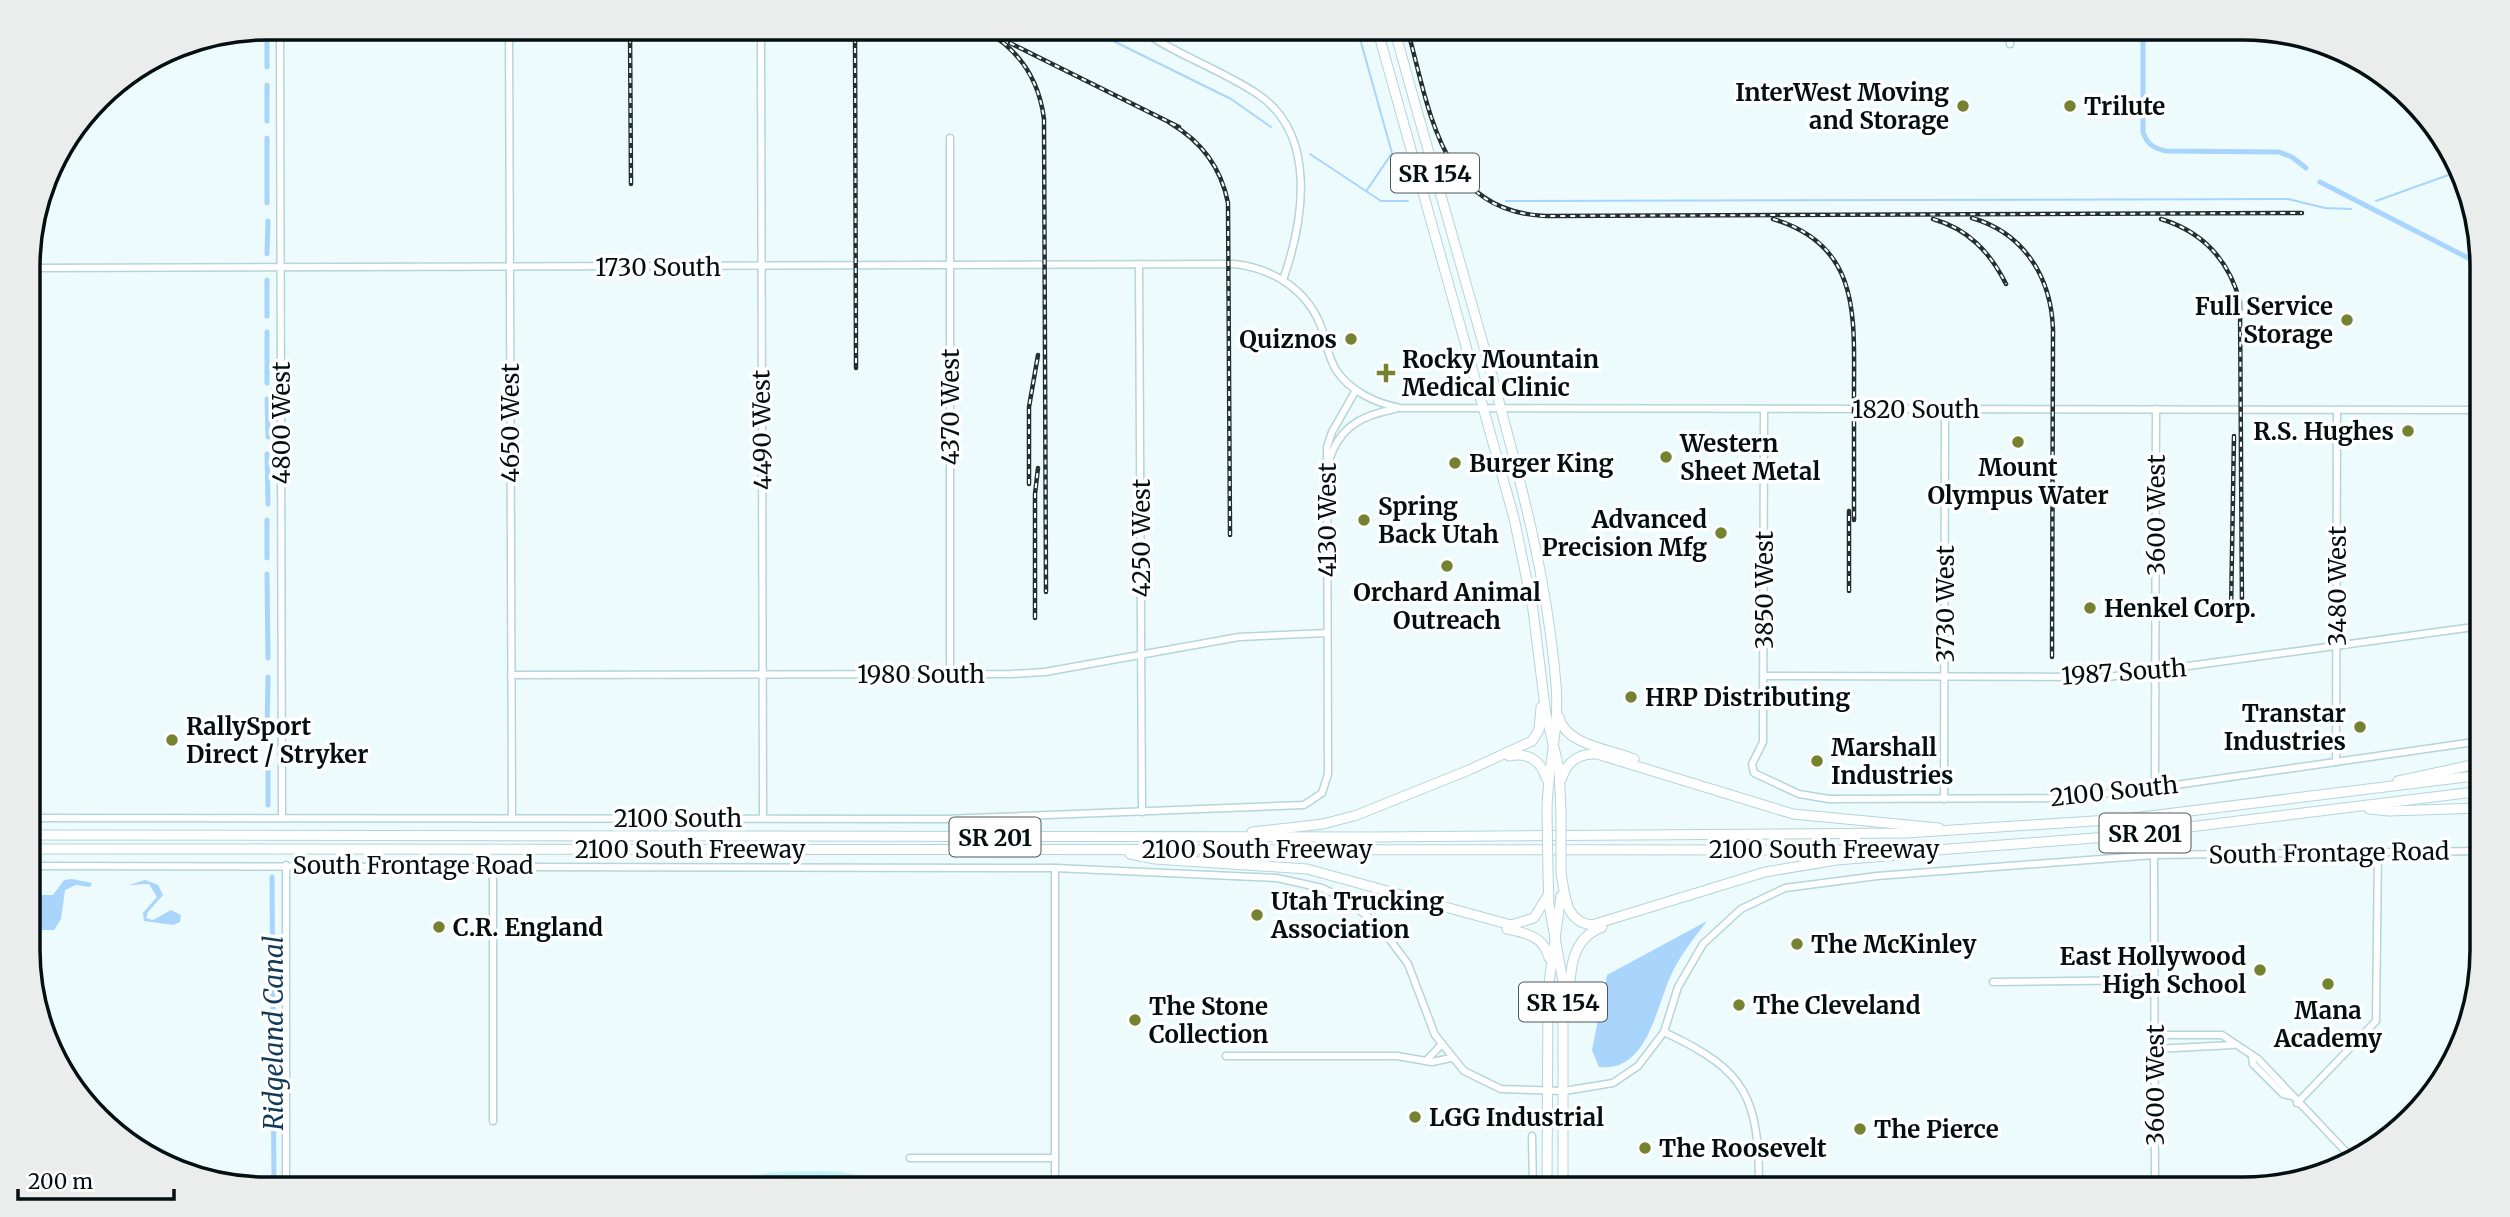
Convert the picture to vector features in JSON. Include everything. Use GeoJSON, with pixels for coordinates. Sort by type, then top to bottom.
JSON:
{"type":"FeatureCollection","features":[{"type":"Feature","properties":{"kind":"highway","name":"SR 154"},"geometry":{"type":"LineString","coordinates":[[1380,40],[1486,409],[1529,584],[1561,783],[1562,873],[1550,964],[1548,1176]]}},
{"type":"Feature","properties":{"kind":"highway","name":"SR 154"},"geometry":{"type":"LineString","coordinates":[[1397,40],[1525,495],[1544,589],[1557,710],[1547,783],[1548,895],[1563,982],[1563,1176]]}},
{"type":"Feature","properties":{"kind":"highway"},"geometry":{"type":"LineString","coordinates":[[1088,837],[1241,833],[1324,824],[1357,815],[1469,770],[1534,739],[1540,726],[1542,678]]}},
{"type":"Feature","properties":{"kind":"highway"},"geometry":{"type":"LineString","coordinates":[[1557,710],[1562,726],[1574,739],[1607,748],[1671,775]]}},
{"type":"Feature","properties":{"kind":"highway"},"geometry":{"type":"LineString","coordinates":[[1469,770],[1521,754],[1539,764],[1547,783]]}},
{"type":"Feature","properties":{"kind":"highway"},"geometry":{"type":"LineString","coordinates":[[1561,783],[1568,764],[1588,754],[1601,754],[1793,814],[1961,831]]}},
{"type":"Feature","properties":{"kind":"highway"},"geometry":{"type":"LineString","coordinates":[[2265,803],[2378,785],[2470,766]]}},
{"type":"Feature","properties":{"kind":"highway","name":"2100 South Freeway"},"geometry":{"type":"LineString","coordinates":[[40,835],[1780,836],[1961,831],[2125,819],[2470,777]]}},
{"type":"Feature","properties":{"kind":"highway","name":"2100 South Freeway"},"geometry":{"type":"LineString","coordinates":[[40,849],[1937,850],[2108,837],[2470,792]]}},
{"type":"Feature","properties":{"kind":"highway"},"geometry":{"type":"LineString","coordinates":[[2353,807],[2389,811],[2470,808]]}},
{"type":"Feature","properties":{"kind":"highway"},"geometry":{"type":"LineString","coordinates":[[1111,850],[1155,859],[1307,869],[1517,925],[1536,917],[1548,895]]}},
{"type":"Feature","properties":{"kind":"highway"},"geometry":{"type":"LineString","coordinates":[[1562,873],[1568,909],[1582,923],[1600,924],[1796,865],[1937,850]]}},
{"type":"Feature","properties":{"kind":"highway"},"geometry":{"type":"LineString","coordinates":[[1419,900],[1534,936],[1546,947],[1550,964]]}},
{"type":"Feature","properties":{"kind":"highway"},"geometry":{"type":"LineString","coordinates":[[1564,1069],[1576,948],[1594,930],[1654,908]]}},
{"type":"Feature","properties":{"kind":"street","name":"4800 West"},"geometry":{"type":"LineString","coordinates":[[280,40],[282,818]]}},
{"type":"Feature","properties":{"kind":"street","name":"4650 West"},"geometry":{"type":"LineString","coordinates":[[509,40],[512,818]]}},
{"type":"Feature","properties":{"kind":"street"},"geometry":{"type":"LineString","coordinates":[[1160,40],[1258,94],[1285,123],[1299,158],[1301,194],[1293,251],[1283,280],[1313,310],[1335,368],[1356,390]]}},
{"type":"Feature","properties":{"kind":"street","name":"4490 West"},"geometry":{"type":"LineString","coordinates":[[761,42],[763,818]]}},
{"type":"Feature","properties":{"kind":"street","name":"4370 West"},"geometry":{"type":"LineString","coordinates":[[950,138],[950,675]]}},
{"type":"Feature","properties":{"kind":"street","name":"4250 West"},"geometry":{"type":"LineString","coordinates":[[1139,264],[1142,812]]}},
{"type":"Feature","properties":{"kind":"street","name":"1730 South"},"geometry":{"type":"LineString","coordinates":[[41,268],[1235,264],[1260,268],[1283,280]]}},
{"type":"Feature","properties":{"kind":"street","name":"1820 South"},"geometry":{"type":"LineString","coordinates":[[1356,390],[1377,402],[1400,408],[2470,410]]}},
{"type":"Feature","properties":{"kind":"street","name":"4130 West"},"geometry":{"type":"LineString","coordinates":[[1322,793],[1328,774],[1326,470],[1332,432],[1356,390]]}},
{"type":"Feature","properties":{"kind":"street"},"geometry":{"type":"LineString","coordinates":[[1326,470],[1339,437],[1354,422],[1373,413],[1400,408]]}},
{"type":"Feature","properties":{"kind":"street","name":"3850 West"},"geometry":{"type":"LineString","coordinates":[[1752,769],[1754,758],[1763,742],[1764,409]]}},
{"type":"Feature","properties":{"kind":"street","name":"3730 West"},"geometry":{"type":"LineString","coordinates":[[1944,800],[1945,409]]}},
{"type":"Feature","properties":{"kind":"street","name":"3600 West"},"geometry":{"type":"LineString","coordinates":[[2155,788],[2156,409]]}},
{"type":"Feature","properties":{"kind":"street","name":"3480 West"},"geometry":{"type":"LineString","coordinates":[[2336,762],[2337,410]]}},
{"type":"Feature","properties":{"kind":"street","name":"1987 South"},"geometry":{"type":"LineString","coordinates":[[1764,676],[2108,677],[2155,673],[2470,628]]}},
{"type":"Feature","properties":{"kind":"street","name":"1980 South"},"geometry":{"type":"LineString","coordinates":[[511,675],[950,675],[1045,672],[1240,637],[1327,633]]}},
{"type":"Feature","properties":{"kind":"street","name":"2100 South"},"geometry":{"type":"LineString","coordinates":[[1752,769],[1758,776],[1776,785],[1816,797],[1944,800],[2064,798],[2155,788],[2470,743]]}},
{"type":"Feature","properties":{"kind":"street","name":"2100 South"},"geometry":{"type":"LineString","coordinates":[[40,818],[945,819],[1295,806],[1311,803],[1322,793]]}},
{"type":"Feature","properties":{"kind":"street"},"geometry":{"type":"LineString","coordinates":[[2297,1103],[2376,1021],[2378,851]]}},
{"type":"Feature","properties":{"kind":"street","name":"South Frontage Road"},"geometry":{"type":"LineString","coordinates":[[40,866],[1055,868],[1277,878],[1299,882],[1343,898],[1379,925],[1402,953],[1441,1045],[1464,1071],[1488,1086],[1516,1091],[1564,1091],[1614,1083],[1638,1066],[1664,1032],[1678,987],[1703,944],[1741,909],[1785,888],[1877,876],[2154,855],[2470,851]]}},
{"type":"Feature","properties":{"kind":"street","name":"3600 West"},"geometry":{"type":"LineString","coordinates":[[2154,855],[2155,1176]]}},
{"type":"Feature","properties":{"kind":"street"},"geometry":{"type":"LineString","coordinates":[[286,865],[286,1177]]}},
{"type":"Feature","properties":{"kind":"street"},"geometry":{"type":"LineString","coordinates":[[493,865],[493,1121]]}},
{"type":"Feature","properties":{"kind":"street"},"geometry":{"type":"LineString","coordinates":[[1055,868],[1055,1177]]}},
{"type":"Feature","properties":{"kind":"street"},"geometry":{"type":"LineString","coordinates":[[1993,982],[2155,980]]}},
{"type":"Feature","properties":{"kind":"street"},"geometry":{"type":"LineString","coordinates":[[1664,1032],[1709,1055],[1741,1087],[1757,1126],[1759,1176]]}},
{"type":"Feature","properties":{"kind":"street"},"geometry":{"type":"LineString","coordinates":[[2155,1035],[2222,1035],[2252,1057],[2253,1063],[2283,1094],[2291,1096],[2346,1152]]}},
{"type":"Feature","properties":{"kind":"street"},"geometry":{"type":"LineString","coordinates":[[1426,1061],[1441,1045]]}},
{"type":"Feature","properties":{"kind":"street"},"geometry":{"type":"LineString","coordinates":[[2155,1049],[2233,1045]]}},
{"type":"Feature","properties":{"kind":"street"},"geometry":{"type":"LineString","coordinates":[[1226,1056],[1397,1056],[1426,1061],[1451,1058]]}},
{"type":"Feature","properties":{"kind":"street"},"geometry":{"type":"LineString","coordinates":[[1532,1136],[1533,1176]]}},
{"type":"Feature","properties":{"kind":"street"},"geometry":{"type":"LineString","coordinates":[[910,1158],[1055,1158]]}},
{"type":"Feature","properties":{"kind":"shaded area"},"geometry":{"type":"Polygon","coordinates":[[[64,880],[92,883],[90,887],[76,885],[65,890],[61,919],[54,930],[40,930],[40,895],[53,895],[64,880]]]}},
{"type":"Feature","properties":{"kind":"shaded area"},"geometry":{"type":"Polygon","coordinates":[[[145,880],[158,885],[163,895],[146,918],[153,920],[171,910],[181,915],[180,922],[173,925],[144,921],[143,913],[157,897],[149,884],[129,885],[145,880]]]}},
{"type":"Feature","properties":{"kind":"shaded area"},"geometry":{"type":"Polygon","coordinates":[[[1707,921],[1673,971],[1640,1048],[1629,1059],[1616,1066],[1599,1067],[1592,1050],[1607,975],[1707,921]]]}},
{"type":"Feature","properties":{"kind":"shaded area"},"geometry":{"type":"Polygon","coordinates":[[[820,1171],[863,1177],[756,1177],[768,1173],[820,1171]]]}},
{"type":"Feature","properties":{"kind":"waterway","name":"Ridgeland Canal"},"geometry":{"type":"LineString","coordinates":[[267,40],[267,67]]}},
{"type":"Feature","properties":{"kind":"waterway"},"geometry":{"type":"LineString","coordinates":[[1111,40],[1231,99],[1271,127]]}},
{"type":"Feature","properties":{"kind":"waterway"},"geometry":{"type":"LineString","coordinates":[[1360,40],[1392,153],[1367,190]]}},
{"type":"Feature","properties":{"kind":"waterway"},"geometry":{"type":"LineString","coordinates":[[2143,40],[2143,132],[2151,145],[2166,151],[2279,152],[2292,157],[2306,168]]}},
{"type":"Feature","properties":{"kind":"waterway","name":"Ridgeland Canal"},"geometry":{"type":"LineString","coordinates":[[267,85],[267,121]]}},
{"type":"Feature","properties":{"kind":"waterway","name":"Ridgeland Canal"},"geometry":{"type":"LineString","coordinates":[[267,138],[267,203]]}},
{"type":"Feature","properties":{"kind":"waterway"},"geometry":{"type":"LineString","coordinates":[[1310,154],[1381,201],[1408,201]]}},
{"type":"Feature","properties":{"kind":"waterway"},"geometry":{"type":"LineString","coordinates":[[2376,201],[2449,175]]}},
{"type":"Feature","properties":{"kind":"waterway"},"geometry":{"type":"LineString","coordinates":[[2320,182],[2469,259]]}},
{"type":"Feature","properties":{"kind":"waterway"},"geometry":{"type":"LineString","coordinates":[[1506,201],[2288,199],[2325,208],[2351,209]]}},
{"type":"Feature","properties":{"kind":"waterway","name":"Ridgeland Canal"},"geometry":{"type":"LineString","coordinates":[[267,254],[268,221]]}},
{"type":"Feature","properties":{"kind":"waterway","name":"Ridgeland Canal"},"geometry":{"type":"LineString","coordinates":[[267,280],[267,316]]}},
{"type":"Feature","properties":{"kind":"waterway","name":"Ridgeland Canal"},"geometry":{"type":"LineString","coordinates":[[267,332],[267,383]]}},
{"type":"Feature","properties":{"kind":"waterway","name":"Ridgeland Canal"},"geometry":{"type":"LineString","coordinates":[[267,399],[268,437]]}},
{"type":"Feature","properties":{"kind":"waterway","name":"Ridgeland Canal"},"geometry":{"type":"LineString","coordinates":[[267,454],[268,504]]}},
{"type":"Feature","properties":{"kind":"waterway","name":"Ridgeland Canal"},"geometry":{"type":"LineString","coordinates":[[267,520],[267,558]]}},
{"type":"Feature","properties":{"kind":"waterway","name":"Ridgeland Canal"},"geometry":{"type":"LineString","coordinates":[[267,574],[268,658]]}},
{"type":"Feature","properties":{"kind":"waterway","name":"Ridgeland Canal"},"geometry":{"type":"LineString","coordinates":[[267,733],[268,677]]}},
{"type":"Feature","properties":{"kind":"waterway","name":"Ridgeland Canal"},"geometry":{"type":"LineString","coordinates":[[268,756],[268,805]]}},
{"type":"Feature","properties":{"kind":"waterway","name":"Ridgeland Canal"},"geometry":{"type":"LineString","coordinates":[[272,877],[274,1177]]}},
{"type":"Feature","properties":{"kind":"railway"},"geometry":{"type":"LineString","coordinates":[[630,40],[631,184]]}},
{"type":"Feature","properties":{"kind":"railway"},"geometry":{"type":"LineString","coordinates":[[855,40],[856,368]]}},
{"type":"Feature","properties":{"kind":"railway"},"geometry":{"type":"LineString","coordinates":[[999,40],[1026,68],[1037,91],[1044,119],[1046,592]]}},
{"type":"Feature","properties":{"kind":"railway"},"geometry":{"type":"LineString","coordinates":[[1410,40],[1423,91],[1445,151],[1461,176],[1482,196],[1510,210],[1546,216],[2302,213]]}},
{"type":"Feature","properties":{"kind":"railway"},"geometry":{"type":"LineString","coordinates":[[1010,43],[1179,127]]}},
{"type":"Feature","properties":{"kind":"railway"},"geometry":{"type":"LineString","coordinates":[[1170,123],[1191,138],[1208,156],[1220,178],[1228,203],[1230,535]]}},
{"type":"Feature","properties":{"kind":"railway"},"geometry":{"type":"LineString","coordinates":[[1972,218],[2006,234],[2020,246],[2040,275],[2051,310],[2052,657]]}},
{"type":"Feature","properties":{"kind":"railway"},"geometry":{"type":"LineString","coordinates":[[1773,219],[1802,231],[1823,246],[1837,265],[1846,287],[1852,311],[1854,337],[1854,520]]}},
{"type":"Feature","properties":{"kind":"railway"},"geometry":{"type":"LineString","coordinates":[[1933,219],[1946,223],[1977,243],[2006,284]]}},
{"type":"Feature","properties":{"kind":"railway"},"geometry":{"type":"LineString","coordinates":[[2161,219],[2190,232],[2212,250],[2229,273],[2240,302],[2242,611]]}},
{"type":"Feature","properties":{"kind":"railway"},"geometry":{"type":"LineString","coordinates":[[1029,484],[1029,407],[1038,355]]}},
{"type":"Feature","properties":{"kind":"railway"},"geometry":{"type":"LineString","coordinates":[[2231,611],[2234,436]]}},
{"type":"Feature","properties":{"kind":"railway"},"geometry":{"type":"LineString","coordinates":[[1035,618],[1035,494],[1038,468]]}},
{"type":"Feature","properties":{"kind":"railway"},"geometry":{"type":"LineString","coordinates":[[1849,511],[1849,591]]}},
{"type":"Feature","properties":{"kind":"place","name":"InterWest Moving and Storage"},"geometry":{"type":"Point","coordinates":[1963,106]}},
{"type":"Feature","properties":{"kind":"place","name":"Trilute"},"geometry":{"type":"Point","coordinates":[2070,106]}},
{"type":"Feature","properties":{"kind":"place","name":"Full Service Storage"},"geometry":{"type":"Point","coordinates":[2347,320]}},
{"type":"Feature","properties":{"kind":"place","name":"Quiznos"},"geometry":{"type":"Point","coordinates":[1351,339]}},
{"type":"Feature","properties":{"kind":"place","name":"Rocky Mountain Medical Clinic"},"geometry":{"type":"Point","coordinates":[1386,373]}},
{"type":"Feature","properties":{"kind":"place","name":"R.S. Hughes"},"geometry":{"type":"Point","coordinates":[2408,431]}},
{"type":"Feature","properties":{"kind":"place","name":"Mount Olympus Water"},"geometry":{"type":"Point","coordinates":[2018,442]}},
{"type":"Feature","properties":{"kind":"place","name":"Western Sheet Metal"},"geometry":{"type":"Point","coordinates":[1666,457]}},
{"type":"Feature","properties":{"kind":"place","name":"Burger King"},"geometry":{"type":"Point","coordinates":[1455,463]}},
{"type":"Feature","properties":{"kind":"place","name":"Spring Back Utah"},"geometry":{"type":"Point","coordinates":[1364,520]}},
{"type":"Feature","properties":{"kind":"place","name":"Advanced Precision Mfg"},"geometry":{"type":"Point","coordinates":[1721,533]}},
{"type":"Feature","properties":{"kind":"place","name":"Orchard Animal Outreach"},"geometry":{"type":"Point","coordinates":[1447,566]}},
{"type":"Feature","properties":{"kind":"place","name":"Henkel Corp."},"geometry":{"type":"Point","coordinates":[2090,608]}},
{"type":"Feature","properties":{"kind":"place","name":"HRP Distributing"},"geometry":{"type":"Point","coordinates":[1631,697]}},
{"type":"Feature","properties":{"kind":"place","name":"Transtar Industries"},"geometry":{"type":"Point","coordinates":[2360,727]}},
{"type":"Feature","properties":{"kind":"place","name":"RallySport Direct / Stryker"},"geometry":{"type":"Point","coordinates":[172,740]}},
{"type":"Feature","properties":{"kind":"place","name":"Marshall Industries"},"geometry":{"type":"Point","coordinates":[1817,761]}},
{"type":"Feature","properties":{"kind":"place","name":"Utah Trucking Association"},"geometry":{"type":"Point","coordinates":[1257,915]}},
{"type":"Feature","properties":{"kind":"place","name":"C.R. England"},"geometry":{"type":"Point","coordinates":[439,927]}},
{"type":"Feature","properties":{"kind":"place","name":"The McKinley"},"geometry":{"type":"Point","coordinates":[1797,944]}},
{"type":"Feature","properties":{"kind":"place","name":"East Hollywood High School"},"geometry":{"type":"Point","coordinates":[2260,970]}},
{"type":"Feature","properties":{"kind":"place","name":"Mana Academy"},"geometry":{"type":"Point","coordinates":[2328,984]}},
{"type":"Feature","properties":{"kind":"place","name":"The Cleveland"},"geometry":{"type":"Point","coordinates":[1739,1005]}},
{"type":"Feature","properties":{"kind":"place","name":"The Stone Collection"},"geometry":{"type":"Point","coordinates":[1135,1020]}},
{"type":"Feature","properties":{"kind":"place","name":"LGG Industrial"},"geometry":{"type":"Point","coordinates":[1415,1117]}},
{"type":"Feature","properties":{"kind":"place","name":"The Pierce"},"geometry":{"type":"Point","coordinates":[1860,1129]}},
{"type":"Feature","properties":{"kind":"place","name":"The Roosevelt"},"geometry":{"type":"Point","coordinates":[1645,1148]}}]}
